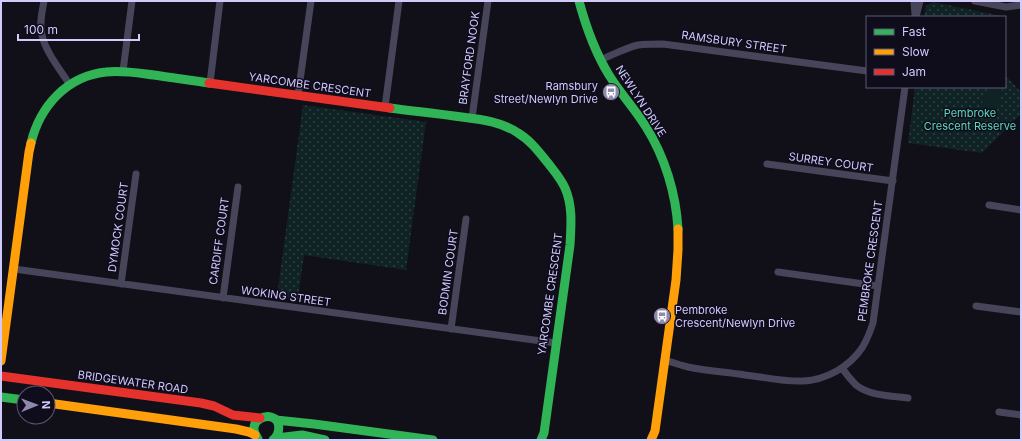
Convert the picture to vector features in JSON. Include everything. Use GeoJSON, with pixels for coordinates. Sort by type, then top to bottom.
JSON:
{"type":"FeatureCollection","features":[{"type":"Feature","properties":{"kind":"street"},"geometry":{"type":"LineString","coordinates":[[44,1],[41,28],[42,36],[47,49],[70,85]]}},
{"type":"Feature","properties":{"kind":"street"},"geometry":{"type":"LineString","coordinates":[[123,71],[132,1]]}},
{"type":"Feature","properties":{"kind":"street"},"geometry":{"type":"LineString","coordinates":[[210,83],[220,1]]}},
{"type":"Feature","properties":{"kind":"street"},"geometry":{"type":"LineString","coordinates":[[298,95],[311,1]]}},
{"type":"Feature","properties":{"kind":"street"},"geometry":{"type":"LineString","coordinates":[[385,107],[399,1]]}},
{"type":"Feature","properties":{"kind":"street","name":"BRAYFORD NOOK"},"geometry":{"type":"LineString","coordinates":[[472,118],[488,1]]}},
{"type":"Feature","properties":{"kind":"street","name":"NEWLYN DRIVE"},"geometry":{"type":"LineString","coordinates":[[578,1],[584,23],[600,60],[616,86],[635,110],[656,145],[666,168],[674,202],[678,232],[678,263],[655,435],[652,440]]}},
{"type":"Feature","properties":{"kind":"street"},"geometry":{"type":"LineString","coordinates":[[914,1],[915,16]]}},
{"type":"Feature","properties":{"kind":"street"},"geometry":{"type":"LineString","coordinates":[[915,16],[920,1]]}},
{"type":"Feature","properties":{"kind":"street"},"geometry":{"type":"LineString","coordinates":[[975,1],[1006,7],[1020,4]]}},
{"type":"Feature","properties":{"kind":"street","name":"RAMSBURY STREET"},"geometry":{"type":"LineString","coordinates":[[600,60],[629,48],[647,44],[663,44],[866,71]]}},
{"type":"Feature","properties":{"kind":"street","name":"YARCOMBE CRESCENT"},"geometry":{"type":"LineString","coordinates":[[1,361],[29,152],[33,135],[39,118],[53,98],[70,85],[87,76],[106,71],[123,71],[472,118],[498,123],[516,130],[525,137],[540,152],[560,179],[568,197],[571,228],[543,438]]}},
{"type":"Feature","properties":{"kind":"street","name":"PEMBROKE CRESCENT"},"geometry":{"type":"LineString","coordinates":[[664,364],[795,381],[808,381],[822,378],[842,368],[862,348],[873,323],[905,88]]}},
{"type":"Feature","properties":{"kind":"street","name":"SURREY COURT"},"geometry":{"type":"LineString","coordinates":[[767,164],[893,181]]}},
{"type":"Feature","properties":{"kind":"street","name":"DYMOCK COURT"},"geometry":{"type":"LineString","coordinates":[[121,284],[136,174]]}},
{"type":"Feature","properties":{"kind":"street","name":"CARDIFF COURT"},"geometry":{"type":"LineString","coordinates":[[223,298],[238,187]]}},
{"type":"Feature","properties":{"kind":"street"},"geometry":{"type":"LineString","coordinates":[[989,205],[1021,210]]}},
{"type":"Feature","properties":{"kind":"street","name":"BODMIN COURT"},"geometry":{"type":"LineString","coordinates":[[451,329],[466,219]]}},
{"type":"Feature","properties":{"kind":"street","name":"WOKING STREET"},"geometry":{"type":"LineString","coordinates":[[14,269],[556,343]]}},
{"type":"Feature","properties":{"kind":"street"},"geometry":{"type":"LineString","coordinates":[[778,272],[878,286]]}},
{"type":"Feature","properties":{"kind":"street"},"geometry":{"type":"LineString","coordinates":[[976,306],[1021,312]]}},
{"type":"Feature","properties":{"kind":"street"},"geometry":{"type":"LineString","coordinates":[[842,368],[851,380],[868,392],[908,398]]}},
{"type":"Feature","properties":{"kind":"street","name":"BRIDGEWATER ROAD"},"geometry":{"type":"LineString","coordinates":[[1,376],[201,403],[214,406],[233,415],[260,418],[268,416],[276,420]]}},
{"type":"Feature","properties":{"kind":"street"},"geometry":{"type":"LineString","coordinates":[[1,397],[16,399]]}},
{"type":"Feature","properties":{"kind":"street"},"geometry":{"type":"LineString","coordinates":[[56,404],[237,429],[249,432],[257,438]]}},
{"type":"Feature","properties":{"kind":"street"},"geometry":{"type":"LineString","coordinates":[[999,412],[1021,415]]}},
{"type":"Feature","properties":{"kind":"street"},"geometry":{"type":"LineString","coordinates":[[257,438],[254,428],[260,418]]}},
{"type":"Feature","properties":{"kind":"street"},"geometry":{"type":"LineString","coordinates":[[274,439],[278,435],[279,427],[276,420],[433,440]]}},
{"type":"Feature","properties":{"kind":"street"},"geometry":{"type":"LineString","coordinates":[[274,439],[302,435],[326,440]]}},
{"type":"Feature","properties":{"kind":"green space"},"geometry":{"type":"Polygon","coordinates":[[[933,2],[1002,16],[924,16],[926,6],[933,2]]]}},
{"type":"Feature","properties":{"kind":"green space","name":"Pembroke Crescent Reserve"},"geometry":{"type":"Polygon","coordinates":[[[1006,76],[1021,92],[1019,109],[1021,114],[982,153],[908,143],[915,88],[1006,88],[1006,76]]]}},
{"type":"Feature","properties":{"kind":"green space"},"geometry":{"type":"Polygon","coordinates":[[[987,88],[1001,88],[1003,93],[999,99],[1000,107],[998,109],[989,111],[982,107],[982,102],[986,95],[987,88]]]}},
{"type":"Feature","properties":{"kind":"green space"},"geometry":{"type":"Polygon","coordinates":[[[303,105],[426,122],[406,270],[304,255],[298,299],[277,296],[303,105]]]}},
{"type":"Feature","properties":{"kind":"traffic: fast"},"geometry":{"type":"LineString","coordinates":[[579,1],[591,39],[599,57],[613,82],[642,120],[659,151],[672,189],[678,229]]}},
{"type":"Feature","properties":{"kind":"traffic: fast"},"geometry":{"type":"LineString","coordinates":[[31,143],[35,129],[48,105],[68,86],[92,75],[112,71],[209,83]]}},
{"type":"Feature","properties":{"kind":"traffic: fast"},"geometry":{"type":"LineString","coordinates":[[390,108],[479,119],[503,125],[522,136],[534,146],[562,181],[568,195],[570,209],[570,245],[544,433],[541,440]]}},
{"type":"Feature","properties":{"kind":"traffic: fast"},"geometry":{"type":"LineString","coordinates":[[1,397],[16,399]]}},
{"type":"Feature","properties":{"kind":"traffic: fast"},"geometry":{"type":"LineString","coordinates":[[258,439],[254,430],[256,422],[260,419],[271,417],[277,421],[279,427],[273,440]]}},
{"type":"Feature","properties":{"kind":"traffic: fast"},"geometry":{"type":"LineString","coordinates":[[276,420],[433,440]]}},
{"type":"Feature","properties":{"kind":"traffic: fast"},"geometry":{"type":"LineString","coordinates":[[276,438],[302,435],[325,440]]}},
{"type":"Feature","properties":{"kind":"traffic: slow"},"geometry":{"type":"LineString","coordinates":[[1,361],[31,143]]}},
{"type":"Feature","properties":{"kind":"traffic: slow"},"geometry":{"type":"LineString","coordinates":[[651,440],[655,431],[676,280],[678,229]]}},
{"type":"Feature","properties":{"kind":"traffic: slow"},"geometry":{"type":"LineString","coordinates":[[56,404],[236,429],[255,435]]}},
{"type":"Feature","properties":{"kind":"traffic: jam"},"geometry":{"type":"LineString","coordinates":[[209,83],[390,108]]}},
{"type":"Feature","properties":{"kind":"traffic: jam"},"geometry":{"type":"LineString","coordinates":[[1,376],[201,403],[214,406],[233,415],[260,418]]}},
{"type":"Feature","properties":{"kind":"place","name":"Ramsbury Street/Newlyn Drive"},"geometry":{"type":"Point","coordinates":[611,92]}},
{"type":"Feature","properties":{"kind":"place","name":"Pembroke Crescent/Newlyn Drive"},"geometry":{"type":"Point","coordinates":[662,316]}}]}
